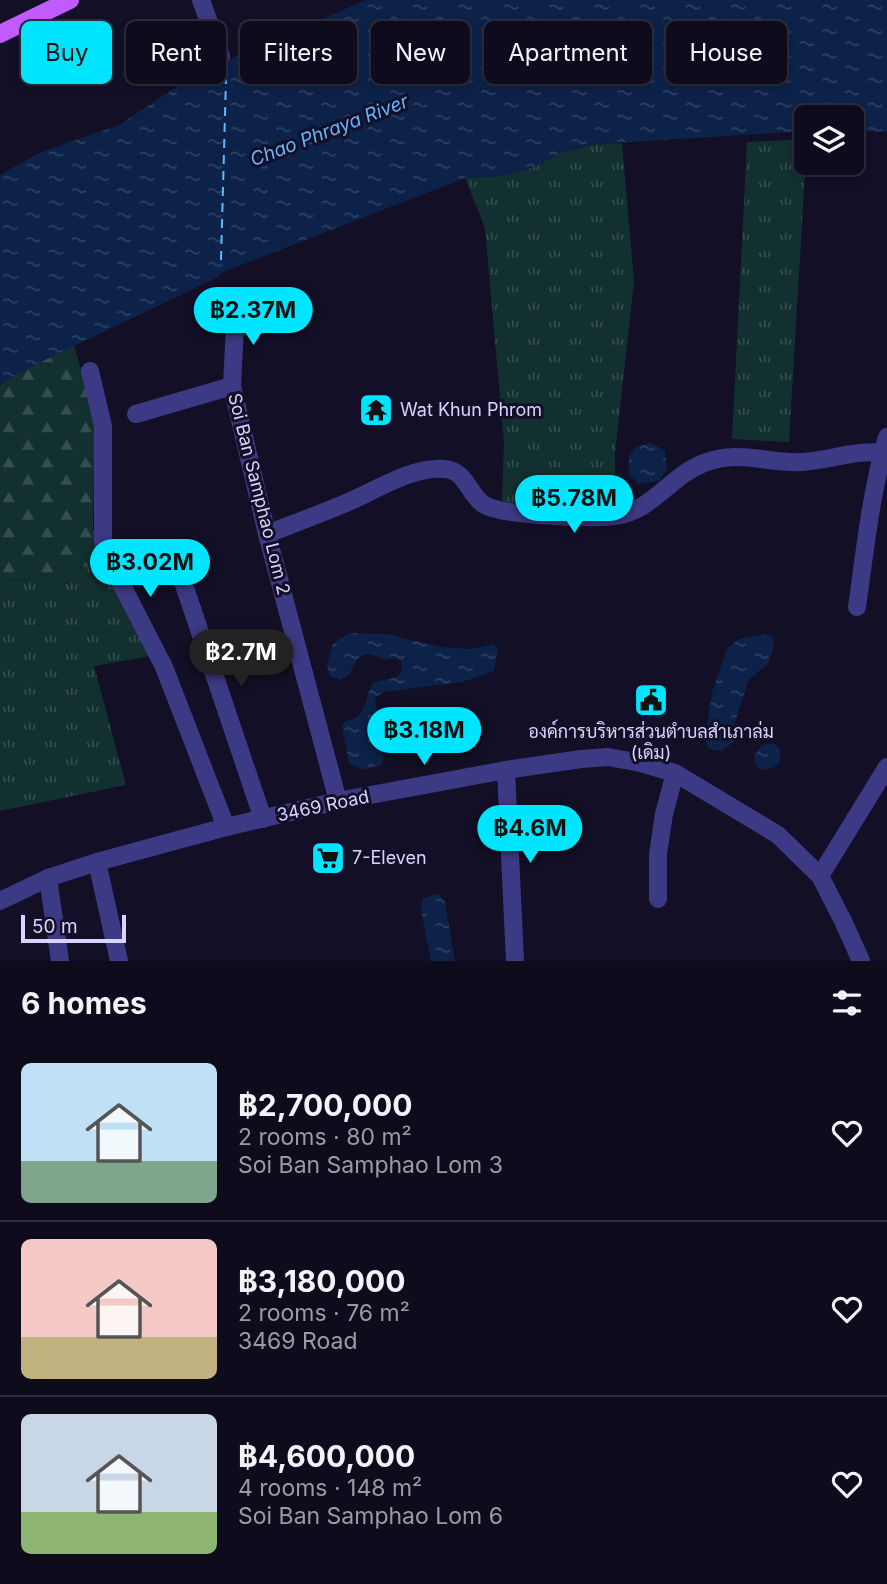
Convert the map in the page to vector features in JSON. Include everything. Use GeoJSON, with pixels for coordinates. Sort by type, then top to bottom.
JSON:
{"type":"FeatureCollection","features":[{"type":"Feature","properties":{"kind":"main road"},"geometry":{"type":"LineString","coordinates":[[0,34],[69,0]]}},
{"type":"Feature","properties":{"kind":"street"},"geometry":{"type":"LineString","coordinates":[[201,0],[208,21]]}},
{"type":"Feature","properties":{"kind":"street","name":"Soi Ban Samphao Lom 2"},"geometry":{"type":"LineString","coordinates":[[236,305],[232,386],[267,534],[338,801]]}},
{"type":"Feature","properties":{"kind":"street"},"geometry":{"type":"LineString","coordinates":[[90,371],[103,426],[103,541],[107,556],[164,667],[226,827]]}},
{"type":"Feature","properties":{"kind":"street"},"geometry":{"type":"LineString","coordinates":[[136,414],[232,386]]}},
{"type":"Feature","properties":{"kind":"street"},"geometry":{"type":"LineString","coordinates":[[267,534],[349,502],[386,484],[426,471],[445,469],[458,472],[483,504],[498,509],[517,513],[614,517],[634,512],[701,464],[722,457],[747,456],[774,462],[806,462],[886,448],[869,523],[857,607]]}},
{"type":"Feature","properties":{"kind":"street"},"geometry":{"type":"LineString","coordinates":[[180,573],[263,819]]}},
{"type":"Feature","properties":{"kind":"street","name":"3469 Road"},"geometry":{"type":"LineString","coordinates":[[0,901],[48,878],[226,827],[338,801],[506,771],[608,757],[675,773],[778,835],[820,876],[861,961]]}},
{"type":"Feature","properties":{"kind":"street"},"geometry":{"type":"LineString","coordinates":[[820,876],[887,767]]}},
{"type":"Feature","properties":{"kind":"street"},"geometry":{"type":"LineString","coordinates":[[506,771],[515,961]]}},
{"type":"Feature","properties":{"kind":"street"},"geometry":{"type":"LineString","coordinates":[[658,899],[658,854],[664,814],[675,773]]}},
{"type":"Feature","properties":{"kind":"street"},"geometry":{"type":"LineString","coordinates":[[97,862],[119,961]]}},
{"type":"Feature","properties":{"kind":"street"},"geometry":{"type":"LineString","coordinates":[[48,878],[60,961]]}},
{"type":"Feature","properties":{"kind":"green space"},"geometry":{"type":"Polygon","coordinates":[[[794,140],[794,175],[805,175],[789,442],[732,439],[747,142],[794,140]]]}},
{"type":"Feature","properties":{"kind":"green space"},"geometry":{"type":"Polygon","coordinates":[[[622,143],[634,281],[615,453],[615,512],[524,506],[502,501],[504,443],[485,228],[465,178],[500,176],[535,167],[560,153],[597,144],[622,143]]]}},
{"type":"Feature","properties":{"kind":"green space"},"geometry":{"type":"Polygon","coordinates":[[[74,346],[95,416],[93,529],[106,563],[0,583],[0,385],[74,346]]]}},
{"type":"Feature","properties":{"kind":"green space"},"geometry":{"type":"Polygon","coordinates":[[[106,563],[152,656],[94,666],[126,785],[0,811],[0,583],[106,563]]]}},
{"type":"Feature","properties":{"kind":"water","name":"Chao Phraya River"},"geometry":{"type":"Polygon","coordinates":[[[366,0],[887,0],[887,132],[864,131],[864,105],[794,105],[794,132],[597,144],[560,153],[535,167],[500,176],[465,178],[223,272],[216,278],[26,369],[0,385],[0,175],[39,153],[119,125],[181,84],[226,84],[226,61],[240,55],[240,84],[357,84],[357,21],[318,21],[366,0]]]}},
{"type":"Feature","properties":{"kind":"water"},"geometry":{"type":"Polygon","coordinates":[[[651,443],[665,451],[667,469],[659,481],[639,484],[629,475],[629,456],[636,447],[651,443]]]}},
{"type":"Feature","properties":{"kind":"water"},"geometry":{"type":"Polygon","coordinates":[[[349,633],[387,634],[441,647],[471,649],[493,644],[498,649],[494,671],[462,682],[383,692],[375,698],[384,759],[381,765],[363,770],[349,763],[342,727],[345,721],[362,712],[374,682],[397,677],[402,671],[401,661],[396,658],[383,660],[372,655],[362,656],[355,662],[350,674],[340,680],[330,676],[327,665],[333,644],[349,633]]]}},
{"type":"Feature","properties":{"kind":"water"},"geometry":{"type":"Polygon","coordinates":[[[765,634],[773,637],[774,645],[768,664],[749,679],[735,722],[736,733],[732,743],[722,751],[709,749],[705,739],[712,692],[727,649],[739,639],[765,634]]]}},
{"type":"Feature","properties":{"kind":"water"},"geometry":{"type":"Polygon","coordinates":[[[773,743],[780,749],[780,762],[773,768],[761,770],[756,765],[754,756],[762,745],[773,743]]]}},
{"type":"Feature","properties":{"kind":"water"},"geometry":{"type":"Polygon","coordinates":[[[439,894],[445,902],[455,961],[431,961],[421,910],[423,898],[439,894]]]}},
{"type":"Feature","properties":{"kind":"ferry route"},"geometry":{"type":"LineString","coordinates":[[221,260],[226,84]]}},
{"type":"Feature","properties":{"kind":"place","name":"Wat Khun Phrom"},"geometry":{"type":"Point","coordinates":[376,410]}},
{"type":"Feature","properties":{"kind":"place","name":"องค์การบริหารส่วนตำบลสำเภาล่ม (เดิม)"},"geometry":{"type":"Point","coordinates":[651,700]}},
{"type":"Feature","properties":{"kind":"place","name":"7-Eleven"},"geometry":{"type":"Point","coordinates":[328,858]}}]}
